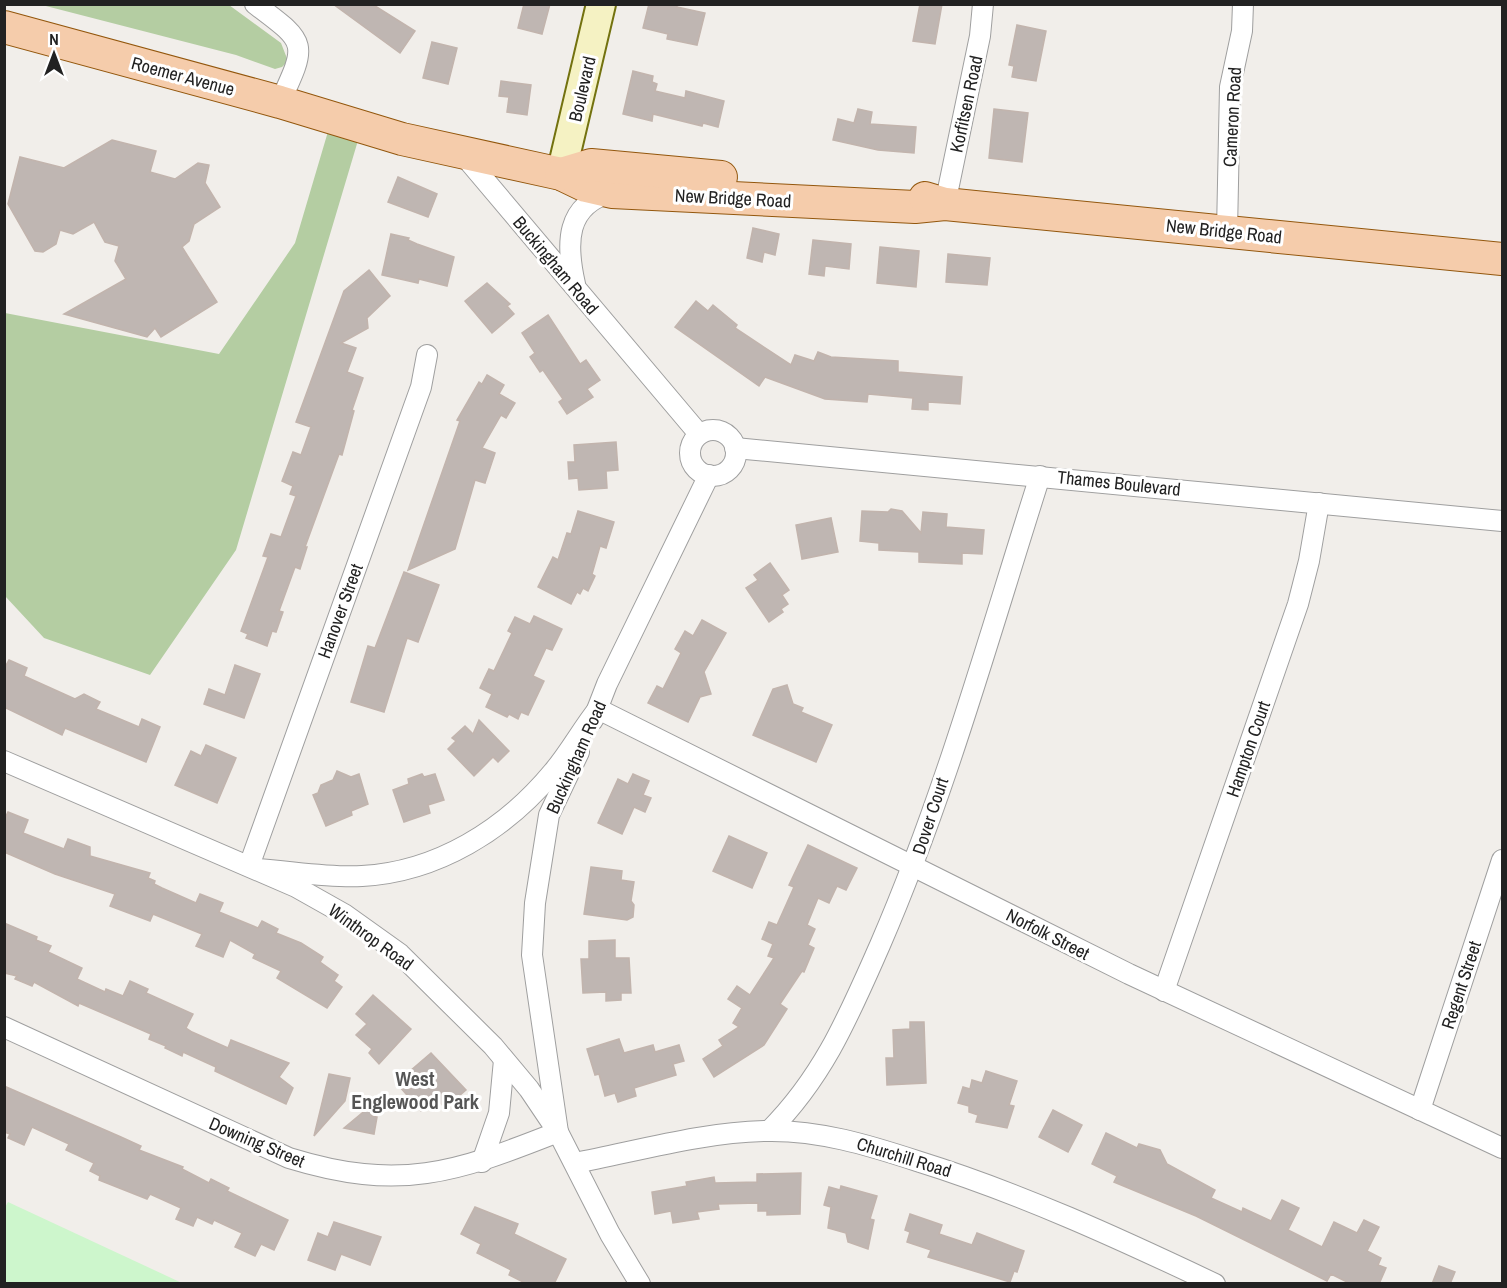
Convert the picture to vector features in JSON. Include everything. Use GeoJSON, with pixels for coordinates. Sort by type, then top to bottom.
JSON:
{"type":"FeatureCollection","features":[{"type":"Feature","properties":{"kind":"main road","name":"Roemer Avenue"},"geometry":{"type":"LineString","coordinates":[[4,27],[460,152]]}},
{"type":"Feature","properties":{"kind":"main road","name":"New Bridge Road"},"geometry":{"type":"LineString","coordinates":[[460,152],[561,174],[586,186],[612,192],[915,207],[945,204],[1503,259]]}},
{"type":"Feature","properties":{"kind":"main road","name":"New Bridge Road"},"geometry":{"type":"LineString","coordinates":[[561,174],[591,165],[917,195],[945,204]]}},
{"type":"Feature","properties":{"kind":"street"},"geometry":{"type":"LineString","coordinates":[[255,4],[291,32],[298,46],[297,64],[280,102]]}},
{"type":"Feature","properties":{"kind":"street","name":"Boulevard"},"geometry":{"type":"LineString","coordinates":[[561,174],[601,4]]}},
{"type":"Feature","properties":{"kind":"street","name":"Korfitsen Road"},"geometry":{"type":"LineString","coordinates":[[945,204],[980,36],[983,4]]}},
{"type":"Feature","properties":{"kind":"street","name":"Cameron Road"},"geometry":{"type":"LineString","coordinates":[[1227,231],[1230,87],[1242,31],[1244,4]]}},
{"type":"Feature","properties":{"kind":"street","name":"Buckingham Road"},"geometry":{"type":"LineString","coordinates":[[460,152],[699,434]]}},
{"type":"Feature","properties":{"kind":"street"},"geometry":{"type":"LineString","coordinates":[[577,290],[569,249],[575,221],[586,204],[596,196],[612,192]]}},
{"type":"Feature","properties":{"kind":"street","name":"Hanover Street"},"geometry":{"type":"LineString","coordinates":[[253,867],[417,398],[427,355]]}},
{"type":"Feature","properties":{"kind":"street"},"geometry":{"type":"LineString","coordinates":[[710,430],[718,430],[730,438],[735,447],[735,459],[727,471],[709,475],[699,471],[690,458],[692,443],[699,434],[710,430]]}},
{"type":"Feature","properties":{"kind":"street","name":"Thames Boulevard"},"geometry":{"type":"LineString","coordinates":[[735,447],[1503,521]]}},
{"type":"Feature","properties":{"kind":"street","name":"Buckingham Road"},"geometry":{"type":"LineString","coordinates":[[558,1132],[532,955],[535,903],[549,815],[598,709],[607,684],[709,475]]}},
{"type":"Feature","properties":{"kind":"street","name":"Dover Court"},"geometry":{"type":"LineString","coordinates":[[769,1131],[803,1093],[843,1030],[914,866],[1040,476]]}},
{"type":"Feature","properties":{"kind":"street","name":"Hampton Court"},"geometry":{"type":"LineString","coordinates":[[1164,991],[1298,604],[1319,503]]}},
{"type":"Feature","properties":{"kind":"street"},"geometry":{"type":"LineString","coordinates":[[253,867],[359,876],[417,867],[444,857],[492,828],[529,798],[553,773],[598,709]]}},
{"type":"Feature","properties":{"kind":"street","name":"Norfolk Street"},"geometry":{"type":"LineString","coordinates":[[598,709],[1164,991],[1503,1148]]}},
{"type":"Feature","properties":{"kind":"street","name":"Winthrop Road"},"geometry":{"type":"LineString","coordinates":[[4,761],[253,867],[344,915],[400,954],[504,1060],[529,1089],[558,1132],[610,1234],[640,1284]]}},
{"type":"Feature","properties":{"kind":"street","name":"Regent Street"},"geometry":{"type":"LineString","coordinates":[[1420,1110],[1503,860]]}},
{"type":"Feature","properties":{"kind":"street","name":"Downing Street"},"geometry":{"type":"LineString","coordinates":[[4,1027],[289,1158],[358,1175],[398,1177],[433,1174],[482,1162],[558,1132]]}},
{"type":"Feature","properties":{"kind":"street"},"geometry":{"type":"LineString","coordinates":[[482,1162],[499,1113],[504,1060]]}},
{"type":"Feature","properties":{"kind":"street","name":"Churchill Road"},"geometry":{"type":"LineString","coordinates":[[575,1163],[728,1133],[769,1131],[816,1134],[858,1142],[953,1172],[1108,1233],[1215,1284]]}},
{"type":"Feature","properties":{"kind":"green space"},"geometry":{"type":"Polygon","coordinates":[[[42,5],[229,5],[281,43],[288,61],[282,67],[275,69],[236,55],[42,5]]]}},
{"type":"Feature","properties":{"kind":"green space"},"geometry":{"type":"Polygon","coordinates":[[[332,118],[362,127],[236,550],[150,675],[44,638],[5,596],[5,313],[219,354],[295,243],[332,118]]]}},
{"type":"Feature","properties":{"kind":"green space"},"geometry":{"type":"Polygon","coordinates":[[[8,1202],[182,1283],[5,1283],[4,1209],[8,1202]]]}},
{"type":"Feature","properties":{"kind":"building"},"geometry":{"type":"Polygon","coordinates":[[[333,4],[372,4],[415,31],[400,53],[333,4]]]}},
{"type":"Feature","properties":{"kind":"building"},"geometry":{"type":"Polygon","coordinates":[[[524,4],[550,4],[542,34],[518,28],[524,4]]]}},
{"type":"Feature","properties":{"kind":"building"},"geometry":{"type":"Polygon","coordinates":[[[649,4],[677,4],[677,7],[705,13],[697,45],[667,39],[668,34],[643,28],[649,4]]]}},
{"type":"Feature","properties":{"kind":"building"},"geometry":{"type":"Polygon","coordinates":[[[920,4],[942,4],[935,44],[913,41],[920,4]]]}},
{"type":"Feature","properties":{"kind":"building"},"geometry":{"type":"Polygon","coordinates":[[[1017,25],[1046,31],[1036,81],[1012,77],[1014,66],[1009,65],[1017,25]]]}},
{"type":"Feature","properties":{"kind":"building"},"geometry":{"type":"Polygon","coordinates":[[[432,42],[457,48],[448,84],[423,78],[432,42]]]}},
{"type":"Feature","properties":{"kind":"building"},"geometry":{"type":"Polygon","coordinates":[[[633,71],[653,76],[652,82],[657,84],[655,91],[685,98],[686,91],[724,101],[718,127],[703,123],[702,126],[653,114],[652,121],[623,114],[633,71]]]}},
{"type":"Feature","properties":{"kind":"building"},"geometry":{"type":"Polygon","coordinates":[[[501,81],[531,85],[527,115],[507,112],[509,97],[499,96],[501,81]]]}},
{"type":"Feature","properties":{"kind":"building"},"geometry":{"type":"Polygon","coordinates":[[[858,109],[872,112],[870,124],[916,127],[914,153],[878,150],[833,140],[838,119],[854,123],[858,109]]]}},
{"type":"Feature","properties":{"kind":"building"},"geometry":{"type":"Polygon","coordinates":[[[994,109],[1028,113],[1022,162],[989,158],[994,109]]]}},
{"type":"Feature","properties":{"kind":"building"},"geometry":{"type":"Polygon","coordinates":[[[112,140],[156,151],[150,172],[175,179],[198,163],[209,165],[205,183],[220,207],[194,224],[189,241],[182,247],[217,302],[161,337],[155,328],[147,337],[64,314],[126,279],[115,261],[119,246],[105,242],[94,222],[73,234],[60,230],[56,244],[43,252],[35,251],[8,204],[20,157],[64,168],[112,140]]]}},
{"type":"Feature","properties":{"kind":"building"},"geometry":{"type":"Polygon","coordinates":[[[398,177],[437,194],[428,217],[388,202],[398,177]]]}},
{"type":"Feature","properties":{"kind":"building"},"geometry":{"type":"Polygon","coordinates":[[[753,228],[779,234],[775,255],[764,252],[762,262],[747,258],[753,228]]]}},
{"type":"Feature","properties":{"kind":"building"},"geometry":{"type":"Polygon","coordinates":[[[391,234],[409,238],[408,240],[417,244],[454,257],[447,286],[419,279],[418,283],[382,275],[391,234]]]}},
{"type":"Feature","properties":{"kind":"building"},"geometry":{"type":"Polygon","coordinates":[[[813,240],[851,244],[849,269],[825,266],[824,276],[809,274],[813,240]]]}},
{"type":"Feature","properties":{"kind":"building"},"geometry":{"type":"Polygon","coordinates":[[[880,247],[919,251],[916,287],[877,283],[880,247]]]}},
{"type":"Feature","properties":{"kind":"building"},"geometry":{"type":"Polygon","coordinates":[[[948,254],[990,258],[987,285],[946,282],[948,254]]]}},
{"type":"Feature","properties":{"kind":"building"},"geometry":{"type":"Polygon","coordinates":[[[369,270],[390,296],[367,318],[368,328],[341,343],[356,348],[347,372],[363,378],[352,410],[354,411],[342,455],[339,454],[305,547],[307,547],[300,569],[295,567],[279,611],[283,612],[276,632],[272,631],[267,646],[246,638],[248,634],[241,631],[268,557],[263,556],[271,534],[281,537],[296,496],[290,494],[293,486],[282,481],[293,452],[301,455],[311,427],[296,422],[344,291],[369,270]]]}},
{"type":"Feature","properties":{"kind":"building"},"geometry":{"type":"Polygon","coordinates":[[[487,283],[510,304],[507,306],[514,314],[492,333],[465,301],[487,283]]]}},
{"type":"Feature","properties":{"kind":"building"},"geometry":{"type":"Polygon","coordinates":[[[696,301],[708,311],[713,305],[737,325],[735,328],[791,365],[795,355],[814,361],[818,352],[831,357],[898,361],[898,372],[962,377],[960,404],[928,402],[928,410],[912,409],[913,398],[868,394],[867,402],[825,399],[765,377],[759,386],[675,327],[696,301]]]}},
{"type":"Feature","properties":{"kind":"building"},"geometry":{"type":"Polygon","coordinates":[[[548,315],[580,364],[586,360],[600,380],[587,389],[593,397],[567,414],[559,402],[563,399],[543,370],[540,372],[530,357],[535,353],[522,333],[548,315]]]}},
{"type":"Feature","properties":{"kind":"building"},"geometry":{"type":"Polygon","coordinates":[[[487,375],[504,385],[499,394],[515,403],[506,418],[501,415],[482,448],[495,453],[485,483],[475,480],[455,549],[408,570],[460,421],[457,420],[479,382],[482,384],[487,375]]]}},
{"type":"Feature","properties":{"kind":"building"},"geometry":{"type":"Polygon","coordinates":[[[616,442],[618,470],[606,471],[607,488],[579,490],[578,478],[569,479],[568,462],[575,462],[574,445],[616,442]]]}},
{"type":"Feature","properties":{"kind":"building"},"geometry":{"type":"Polygon","coordinates":[[[891,509],[902,511],[921,533],[923,512],[947,514],[946,527],[984,530],[982,554],[962,553],[962,564],[919,562],[919,552],[879,550],[879,543],[860,541],[862,511],[888,512],[891,509]]]}},
{"type":"Feature","properties":{"kind":"building"},"geometry":{"type":"Polygon","coordinates":[[[578,511],[614,522],[606,548],[600,546],[592,574],[595,576],[588,591],[583,588],[580,594],[577,592],[571,604],[538,587],[553,557],[558,560],[567,533],[571,534],[578,511]]]}},
{"type":"Feature","properties":{"kind":"building"},"geometry":{"type":"Polygon","coordinates":[[[831,518],[838,552],[802,559],[796,525],[831,518]]]}},
{"type":"Feature","properties":{"kind":"building"},"geometry":{"type":"Polygon","coordinates":[[[770,563],[789,590],[782,595],[788,604],[781,609],[783,612],[769,622],[746,588],[758,580],[754,575],[770,563]]]}},
{"type":"Feature","properties":{"kind":"building"},"geometry":{"type":"Polygon","coordinates":[[[404,572],[439,585],[418,642],[407,638],[384,712],[351,702],[368,646],[375,648],[404,572]]]}},
{"type":"Feature","properties":{"kind":"building"},"geometry":{"type":"Polygon","coordinates":[[[534,616],[562,629],[552,650],[546,648],[533,676],[544,681],[528,715],[521,712],[518,719],[509,714],[507,717],[486,707],[492,694],[480,688],[489,669],[494,671],[512,633],[508,631],[515,617],[530,624],[534,616]]]}},
{"type":"Feature","properties":{"kind":"building"},"geometry":{"type":"Polygon","coordinates":[[[702,620],[726,633],[704,672],[711,694],[700,697],[688,722],[648,703],[657,686],[663,689],[681,653],[675,649],[685,631],[693,636],[702,620]]]}},
{"type":"Feature","properties":{"kind":"building"},"geometry":{"type":"Polygon","coordinates":[[[9,660],[27,668],[24,676],[75,699],[84,694],[100,702],[96,709],[139,727],[142,719],[160,727],[146,762],[65,728],[62,735],[4,707],[4,669],[9,660]]]}},
{"type":"Feature","properties":{"kind":"building"},"geometry":{"type":"Polygon","coordinates":[[[235,665],[260,674],[244,718],[204,704],[209,689],[225,695],[235,665]]]}},
{"type":"Feature","properties":{"kind":"building"},"geometry":{"type":"Polygon","coordinates":[[[787,685],[793,704],[803,708],[801,712],[832,725],[816,762],[753,735],[773,689],[787,685]]]}},
{"type":"Feature","properties":{"kind":"building"},"geometry":{"type":"Polygon","coordinates":[[[479,720],[509,751],[498,762],[493,757],[474,776],[448,749],[456,741],[452,738],[465,726],[473,734],[479,720]]]}},
{"type":"Feature","properties":{"kind":"building"},"geometry":{"type":"Polygon","coordinates":[[[206,745],[236,758],[217,803],[175,785],[191,751],[201,756],[206,745]]]}},
{"type":"Feature","properties":{"kind":"building"},"geometry":{"type":"Polygon","coordinates":[[[337,771],[351,777],[359,774],[368,804],[351,811],[352,815],[326,826],[313,795],[318,793],[321,785],[333,780],[337,771]]]}},
{"type":"Feature","properties":{"kind":"building"},"geometry":{"type":"Polygon","coordinates":[[[422,774],[424,777],[435,774],[444,800],[428,805],[430,813],[404,822],[393,790],[409,784],[408,779],[422,774]]]}},
{"type":"Feature","properties":{"kind":"building"},"geometry":{"type":"Polygon","coordinates":[[[633,774],[649,781],[643,795],[651,798],[645,812],[634,807],[622,834],[598,823],[618,779],[628,784],[633,774]]]}},
{"type":"Feature","properties":{"kind":"building"},"geometry":{"type":"Polygon","coordinates":[[[8,812],[28,820],[23,833],[64,849],[68,839],[90,847],[90,856],[150,873],[148,878],[155,881],[154,884],[196,903],[200,894],[223,903],[219,912],[258,928],[262,921],[278,929],[276,933],[301,943],[323,957],[320,962],[338,975],[334,981],[342,987],[327,1008],[277,978],[281,971],[253,958],[255,954],[230,940],[223,957],[196,946],[202,934],[153,914],[150,921],[110,906],[115,894],[55,874],[4,852],[4,820],[8,812]]]}},
{"type":"Feature","properties":{"kind":"building"},"geometry":{"type":"Polygon","coordinates":[[[729,836],[767,853],[752,888],[713,871],[729,836]]]}},
{"type":"Feature","properties":{"kind":"building"},"geometry":{"type":"Polygon","coordinates":[[[808,845],[857,868],[846,890],[837,886],[829,903],[818,898],[807,925],[815,929],[808,945],[814,948],[804,972],[802,971],[780,1004],[787,1009],[764,1045],[714,1077],[703,1059],[723,1046],[719,1040],[739,1027],[733,1023],[742,1008],[728,999],[737,986],[750,995],[774,958],[768,956],[773,944],[762,939],[769,922],[777,925],[794,887],[789,885],[808,845]]]}},
{"type":"Feature","properties":{"kind":"building"},"geometry":{"type":"Polygon","coordinates":[[[591,867],[622,871],[621,880],[634,882],[631,901],[634,905],[633,917],[627,920],[584,914],[591,867]]]}},
{"type":"Feature","properties":{"kind":"building"},"geometry":{"type":"Polygon","coordinates":[[[4,923],[37,937],[36,940],[51,946],[48,952],[82,968],[77,979],[105,992],[106,989],[123,996],[130,981],[148,989],[146,993],[193,1014],[186,1028],[192,1032],[228,1048],[231,1040],[289,1063],[279,1077],[293,1088],[286,1104],[215,1071],[216,1067],[183,1052],[182,1056],[165,1048],[166,1046],[149,1039],[151,1034],[79,1003],[78,1006],[34,982],[32,986],[15,979],[17,976],[4,973],[4,923]]]}},
{"type":"Feature","properties":{"kind":"building"},"geometry":{"type":"Polygon","coordinates":[[[615,940],[615,958],[629,958],[631,993],[621,993],[621,1000],[606,1001],[606,992],[583,993],[581,959],[589,959],[589,941],[615,940]]]}},
{"type":"Feature","properties":{"kind":"building"},"geometry":{"type":"Polygon","coordinates":[[[373,995],[411,1029],[379,1064],[369,1053],[372,1049],[356,1035],[367,1024],[356,1014],[373,995]]]}},
{"type":"Feature","properties":{"kind":"building"},"geometry":{"type":"Polygon","coordinates":[[[910,1022],[924,1022],[926,1083],[887,1085],[886,1058],[894,1058],[893,1030],[910,1029],[910,1022]]]}},
{"type":"Feature","properties":{"kind":"building"},"geometry":{"type":"Polygon","coordinates":[[[619,1039],[624,1053],[653,1045],[655,1052],[679,1045],[684,1061],[673,1064],[676,1075],[634,1088],[636,1096],[618,1102],[615,1093],[605,1096],[599,1074],[595,1075],[587,1049],[619,1039]]]}},
{"type":"Feature","properties":{"kind":"building"},"geometry":{"type":"Polygon","coordinates":[[[431,1053],[466,1090],[445,1108],[436,1098],[421,1111],[400,1087],[411,1089],[419,1082],[410,1071],[431,1053]]]}},
{"type":"Feature","properties":{"kind":"building"},"geometry":{"type":"Polygon","coordinates":[[[986,1071],[1017,1081],[1009,1105],[1014,1106],[1007,1128],[976,1122],[978,1115],[969,1112],[969,1106],[958,1103],[963,1087],[970,1089],[972,1080],[982,1083],[986,1071]]]}},
{"type":"Feature","properties":{"kind":"building"},"geometry":{"type":"Polygon","coordinates":[[[329,1074],[350,1078],[345,1101],[314,1136],[329,1074]]]}},
{"type":"Feature","properties":{"kind":"building"},"geometry":{"type":"Polygon","coordinates":[[[4,1086],[141,1146],[139,1150],[183,1167],[182,1169],[209,1183],[211,1179],[229,1188],[227,1191],[288,1220],[274,1250],[261,1244],[255,1256],[235,1247],[242,1233],[214,1220],[212,1224],[197,1217],[193,1226],[176,1219],[181,1208],[150,1194],[147,1199],[99,1180],[100,1176],[90,1171],[94,1163],[66,1150],[69,1144],[32,1127],[24,1145],[8,1138],[10,1134],[4,1132],[4,1086]]]}},
{"type":"Feature","properties":{"kind":"building"},"geometry":{"type":"Polygon","coordinates":[[[374,1103],[372,1116],[377,1117],[374,1134],[344,1128],[374,1103]]]}},
{"type":"Feature","properties":{"kind":"building"},"geometry":{"type":"Polygon","coordinates":[[[1053,1110],[1082,1125],[1068,1152],[1039,1137],[1053,1110]]]}},
{"type":"Feature","properties":{"kind":"building"},"geometry":{"type":"Polygon","coordinates":[[[1106,1133],[1137,1148],[1139,1144],[1160,1150],[1167,1164],[1215,1190],[1211,1198],[1242,1212],[1243,1208],[1271,1221],[1282,1200],[1299,1208],[1288,1230],[1322,1247],[1334,1222],[1357,1233],[1364,1220],[1379,1227],[1367,1251],[1381,1258],[1378,1265],[1386,1268],[1379,1284],[1351,1284],[1331,1274],[1327,1281],[1196,1216],[1114,1182],[1117,1176],[1092,1164],[1106,1133]]]}},
{"type":"Feature","properties":{"kind":"building"},"geometry":{"type":"Polygon","coordinates":[[[801,1173],[800,1214],[767,1215],[767,1211],[758,1211],[758,1203],[718,1204],[719,1209],[697,1212],[699,1219],[673,1223],[671,1211],[655,1214],[652,1192],[687,1186],[686,1182],[714,1177],[715,1183],[757,1182],[757,1174],[801,1173]]]}},
{"type":"Feature","properties":{"kind":"building"},"geometry":{"type":"Polygon","coordinates":[[[841,1186],[877,1196],[870,1219],[874,1220],[868,1249],[848,1242],[846,1233],[828,1228],[831,1207],[824,1205],[829,1187],[840,1190],[841,1186]]]}},
{"type":"Feature","properties":{"kind":"building"},"geometry":{"type":"Polygon","coordinates":[[[475,1207],[518,1224],[514,1234],[566,1259],[554,1284],[527,1284],[509,1275],[511,1270],[477,1253],[481,1244],[461,1234],[475,1207]]]}},
{"type":"Feature","properties":{"kind":"building"},"geometry":{"type":"Polygon","coordinates":[[[910,1214],[942,1225],[939,1234],[972,1245],[977,1233],[1024,1251],[1017,1272],[1014,1271],[1010,1282],[928,1257],[931,1250],[907,1242],[910,1232],[905,1230],[910,1214]]]}},
{"type":"Feature","properties":{"kind":"building"},"geometry":{"type":"Polygon","coordinates":[[[334,1222],[381,1237],[370,1265],[341,1254],[335,1270],[308,1260],[318,1233],[328,1237],[334,1222]]]}},
{"type":"Feature","properties":{"kind":"building"},"geometry":{"type":"Polygon","coordinates":[[[1439,1266],[1455,1272],[1450,1284],[1432,1284],[1439,1266]]]}},
{"type":"Feature","properties":{"kind":"district","name":"West Englewood Park"},"geometry":{"type":"Point","coordinates":[415,1090]}}]}
